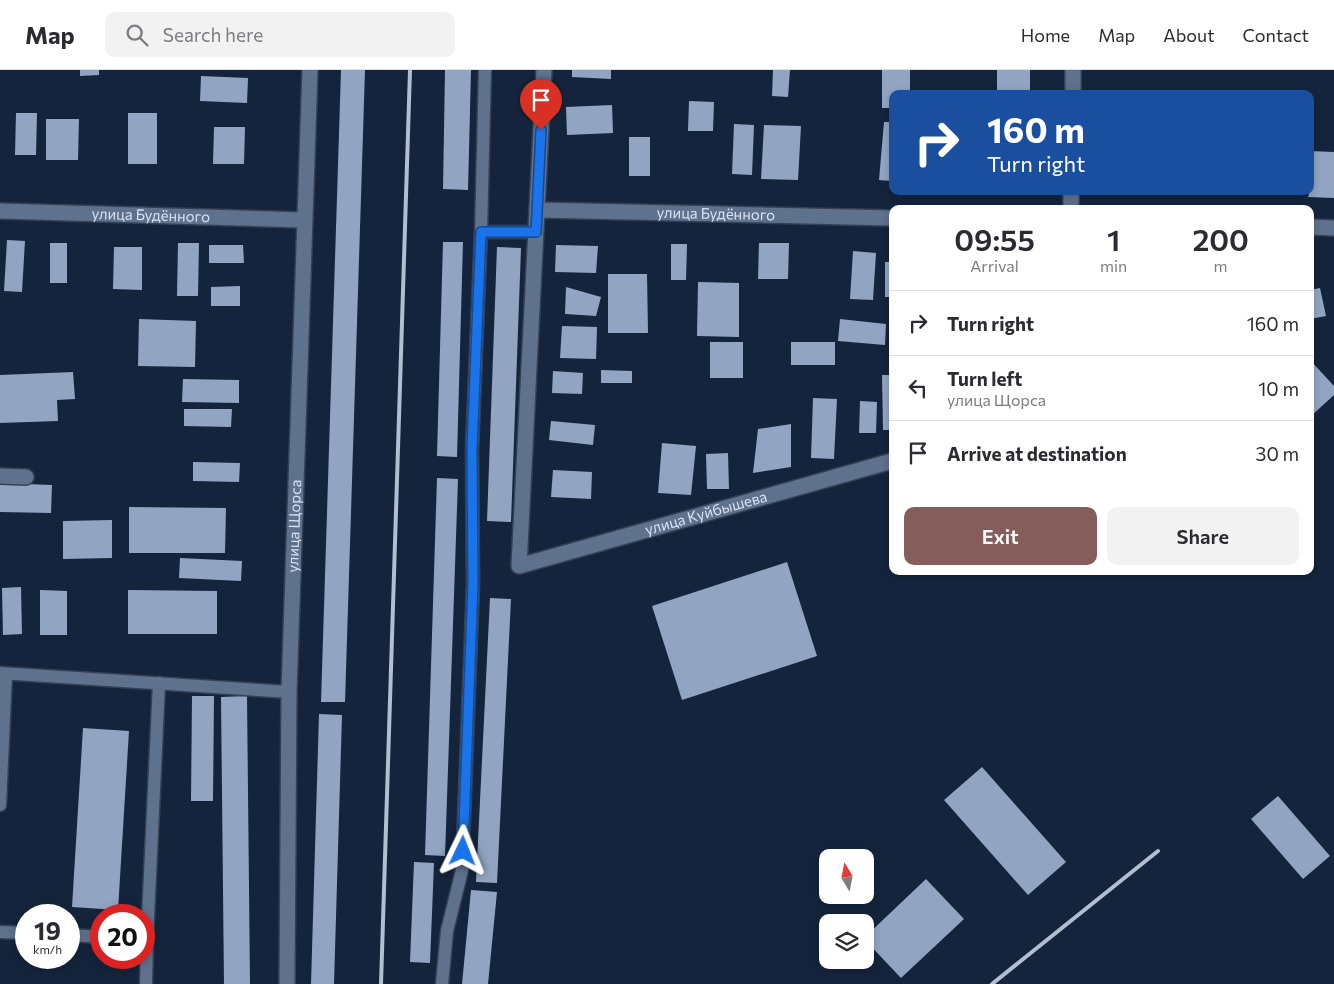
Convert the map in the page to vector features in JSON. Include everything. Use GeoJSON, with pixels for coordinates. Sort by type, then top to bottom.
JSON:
{"type":"FeatureCollection","features":[{"type":"Feature","properties":{"kind":"street","name":"улица Щорса"},"geometry":{"type":"LineString","coordinates":[[287,984],[289,692],[303,220],[310,70]]}},
{"type":"Feature","properties":{"kind":"street"},"geometry":{"type":"LineString","coordinates":[[536,232],[544,70]]}},
{"type":"Feature","properties":{"kind":"street"},"geometry":{"type":"LineString","coordinates":[[1073,70],[1073,90]]}},
{"type":"Feature","properties":{"kind":"street","name":"улица Будённого"},"geometry":{"type":"LineString","coordinates":[[538,210],[889,218]]}},
{"type":"Feature","properties":{"kind":"street","name":"улица Будённого"},"geometry":{"type":"LineString","coordinates":[[0,211],[303,220]]}},
{"type":"Feature","properties":{"kind":"street"},"geometry":{"type":"LineString","coordinates":[[1314,228],[1334,228]]}},
{"type":"Feature","properties":{"kind":"street","name":"улица Куйбышева"},"geometry":{"type":"LineString","coordinates":[[536,232],[519,566],[889,462]]}},
{"type":"Feature","properties":{"kind":"street"},"geometry":{"type":"LineString","coordinates":[[0,476],[26,477]]}},
{"type":"Feature","properties":{"kind":"lane"},"geometry":{"type":"LineString","coordinates":[[442,984],[447,931],[462,870],[473,584],[472,449],[481,232],[485,70]]}},
{"type":"Feature","properties":{"kind":"lane"},"geometry":{"type":"LineString","coordinates":[[481,232],[536,232]]}},
{"type":"Feature","properties":{"kind":"lane"},"geometry":{"type":"LineString","coordinates":[[0,805],[3,673],[289,692]]}},
{"type":"Feature","properties":{"kind":"lane"},"geometry":{"type":"LineString","coordinates":[[148,904],[159,683]]}},
{"type":"Feature","properties":{"kind":"lane"},"geometry":{"type":"LineString","coordinates":[[0,932],[15,933]]}},
{"type":"Feature","properties":{"kind":"lane"},"geometry":{"type":"LineString","coordinates":[[146,969],[146,984]]}},
{"type":"Feature","properties":{"kind":"building"},"geometry":{"type":"Polygon","coordinates":[[[80,70],[99,70],[99,75],[80,76],[80,70]]]}},
{"type":"Feature","properties":{"kind":"building"},"geometry":{"type":"Polygon","coordinates":[[[341,70],[365,70],[345,702],[321,702],[341,70]]]}},
{"type":"Feature","properties":{"kind":"building"},"geometry":{"type":"Polygon","coordinates":[[[445,70],[471,70],[468,190],[443,189],[445,70]]]}},
{"type":"Feature","properties":{"kind":"building"},"geometry":{"type":"Polygon","coordinates":[[[572,70],[611,70],[611,79],[572,77],[572,70]]]}},
{"type":"Feature","properties":{"kind":"building"},"geometry":{"type":"Polygon","coordinates":[[[773,70],[790,70],[788,97],[772,96],[773,70]]]}},
{"type":"Feature","properties":{"kind":"building"},"geometry":{"type":"Polygon","coordinates":[[[882,70],[910,70],[910,90],[889,90],[889,108],[882,108],[882,70]]]}},
{"type":"Feature","properties":{"kind":"building"},"geometry":{"type":"Polygon","coordinates":[[[997,70],[1030,70],[1030,90],[997,90],[997,70]]]}},
{"type":"Feature","properties":{"kind":"building"},"geometry":{"type":"Polygon","coordinates":[[[201,76],[248,78],[247,103],[200,101],[201,76]]]}},
{"type":"Feature","properties":{"kind":"building"},"geometry":{"type":"Polygon","coordinates":[[[689,101],[714,102],[713,131],[688,131],[689,101]]]}},
{"type":"Feature","properties":{"kind":"building"},"geometry":{"type":"Polygon","coordinates":[[[612,105],[613,133],[567,135],[566,107],[612,105]]]}},
{"type":"Feature","properties":{"kind":"building"},"geometry":{"type":"Polygon","coordinates":[[[16,113],[37,113],[36,155],[15,155],[16,113]]]}},
{"type":"Feature","properties":{"kind":"building"},"geometry":{"type":"Polygon","coordinates":[[[128,113],[157,113],[157,164],[128,164],[128,113]]]}},
{"type":"Feature","properties":{"kind":"building"},"geometry":{"type":"Polygon","coordinates":[[[46,119],[79,119],[78,160],[46,160],[46,119]]]}},
{"type":"Feature","properties":{"kind":"building"},"geometry":{"type":"Polygon","coordinates":[[[884,122],[889,122],[889,181],[879,180],[884,122]]]}},
{"type":"Feature","properties":{"kind":"building"},"geometry":{"type":"Polygon","coordinates":[[[734,124],[754,125],[752,175],[732,174],[734,124]]]}},
{"type":"Feature","properties":{"kind":"building"},"geometry":{"type":"Polygon","coordinates":[[[764,125],[801,126],[798,180],[761,179],[764,125]]]}},
{"type":"Feature","properties":{"kind":"building"},"geometry":{"type":"Polygon","coordinates":[[[214,127],[245,127],[244,164],[213,164],[214,127]]]}},
{"type":"Feature","properties":{"kind":"building"},"geometry":{"type":"Polygon","coordinates":[[[629,137],[650,137],[650,176],[629,176],[629,137]]]}},
{"type":"Feature","properties":{"kind":"building"},"geometry":{"type":"Polygon","coordinates":[[[1314,151],[1334,152],[1334,198],[1308,197],[1309,195],[1314,195],[1314,151]]]}},
{"type":"Feature","properties":{"kind":"building"},"geometry":{"type":"Polygon","coordinates":[[[7,240],[25,241],[22,292],[4,291],[7,240]]]}},
{"type":"Feature","properties":{"kind":"building"},"geometry":{"type":"Polygon","coordinates":[[[443,242],[463,242],[457,457],[437,456],[443,242]]]}},
{"type":"Feature","properties":{"kind":"building"},"geometry":{"type":"Polygon","coordinates":[[[50,243],[67,243],[67,283],[50,283],[50,243]]]}},
{"type":"Feature","properties":{"kind":"building"},"geometry":{"type":"Polygon","coordinates":[[[178,243],[199,243],[198,296],[177,296],[178,243]]]}},
{"type":"Feature","properties":{"kind":"building"},"geometry":{"type":"Polygon","coordinates":[[[759,243],[789,243],[788,279],[758,279],[759,243]]]}},
{"type":"Feature","properties":{"kind":"building"},"geometry":{"type":"Polygon","coordinates":[[[671,244],[687,244],[686,280],[671,280],[671,244]]]}},
{"type":"Feature","properties":{"kind":"building"},"geometry":{"type":"Polygon","coordinates":[[[209,245],[243,245],[244,263],[209,263],[209,245]]]}},
{"type":"Feature","properties":{"kind":"building"},"geometry":{"type":"Polygon","coordinates":[[[556,245],[598,246],[596,273],[555,272],[556,245]]]}},
{"type":"Feature","properties":{"kind":"building"},"geometry":{"type":"Polygon","coordinates":[[[114,247],[142,247],[142,290],[113,289],[114,247]]]}},
{"type":"Feature","properties":{"kind":"building"},"geometry":{"type":"Polygon","coordinates":[[[497,247],[521,248],[511,522],[487,521],[497,247]]]}},
{"type":"Feature","properties":{"kind":"building"},"geometry":{"type":"Polygon","coordinates":[[[853,251],[876,253],[873,300],[850,299],[853,251]]]}},
{"type":"Feature","properties":{"kind":"building"},"geometry":{"type":"Polygon","coordinates":[[[885,262],[889,262],[889,297],[885,297],[885,262]]]}},
{"type":"Feature","properties":{"kind":"building"},"geometry":{"type":"Polygon","coordinates":[[[608,274],[647,274],[648,333],[608,333],[608,274]]]}},
{"type":"Feature","properties":{"kind":"building"},"geometry":{"type":"Polygon","coordinates":[[[698,282],[739,283],[739,337],[697,336],[698,282]]]}},
{"type":"Feature","properties":{"kind":"building"},"geometry":{"type":"Polygon","coordinates":[[[240,286],[240,306],[211,306],[211,287],[240,286]]]}},
{"type":"Feature","properties":{"kind":"building"},"geometry":{"type":"Polygon","coordinates":[[[566,287],[601,297],[596,316],[565,314],[566,287]]]}},
{"type":"Feature","properties":{"kind":"building"},"geometry":{"type":"Polygon","coordinates":[[[1320,288],[1326,316],[1314,318],[1314,289],[1320,288]]]}},
{"type":"Feature","properties":{"kind":"building"},"geometry":{"type":"Polygon","coordinates":[[[139,319],[196,321],[195,367],[138,366],[139,319]]]}},
{"type":"Feature","properties":{"kind":"building"},"geometry":{"type":"Polygon","coordinates":[[[840,319],[886,324],[885,345],[838,341],[840,319]]]}},
{"type":"Feature","properties":{"kind":"building"},"geometry":{"type":"Polygon","coordinates":[[[562,326],[597,327],[596,359],[560,358],[562,326]]]}},
{"type":"Feature","properties":{"kind":"building"},"geometry":{"type":"Polygon","coordinates":[[[710,342],[743,342],[743,378],[710,378],[710,342]]]}},
{"type":"Feature","properties":{"kind":"building"},"geometry":{"type":"Polygon","coordinates":[[[791,342],[835,342],[835,365],[791,365],[791,342]]]}},
{"type":"Feature","properties":{"kind":"building"},"geometry":{"type":"Polygon","coordinates":[[[1314,364],[1334,386],[1334,395],[1314,413],[1314,364]]]}},
{"type":"Feature","properties":{"kind":"building"},"geometry":{"type":"Polygon","coordinates":[[[601,370],[632,371],[632,383],[601,383],[601,370]]]}},
{"type":"Feature","properties":{"kind":"building"},"geometry":{"type":"Polygon","coordinates":[[[553,371],[583,373],[582,394],[552,393],[553,371]]]}},
{"type":"Feature","properties":{"kind":"building"},"geometry":{"type":"Polygon","coordinates":[[[73,372],[75,399],[57,400],[58,421],[0,423],[0,375],[73,372]]]}},
{"type":"Feature","properties":{"kind":"building"},"geometry":{"type":"Polygon","coordinates":[[[882,375],[889,375],[889,430],[883,430],[882,375]]]}},
{"type":"Feature","properties":{"kind":"building"},"geometry":{"type":"Polygon","coordinates":[[[183,379],[239,380],[239,403],[182,402],[183,379]]]}},
{"type":"Feature","properties":{"kind":"building"},"geometry":{"type":"Polygon","coordinates":[[[813,398],[837,399],[834,459],[811,458],[813,398]]]}},
{"type":"Feature","properties":{"kind":"building"},"geometry":{"type":"Polygon","coordinates":[[[860,401],[877,402],[876,433],[859,433],[860,401]]]}},
{"type":"Feature","properties":{"kind":"building"},"geometry":{"type":"Polygon","coordinates":[[[184,409],[232,409],[231,427],[184,426],[184,409]]]}},
{"type":"Feature","properties":{"kind":"building"},"geometry":{"type":"Polygon","coordinates":[[[551,421],[595,425],[593,445],[549,440],[551,421]]]}},
{"type":"Feature","properties":{"kind":"building"},"geometry":{"type":"Polygon","coordinates":[[[791,424],[791,467],[753,473],[758,429],[791,424]]]}},
{"type":"Feature","properties":{"kind":"building"},"geometry":{"type":"Polygon","coordinates":[[[662,443],[696,446],[691,495],[658,493],[662,443]]]}},
{"type":"Feature","properties":{"kind":"building"},"geometry":{"type":"Polygon","coordinates":[[[728,453],[729,489],[707,489],[706,454],[728,453]]]}},
{"type":"Feature","properties":{"kind":"building"},"geometry":{"type":"Polygon","coordinates":[[[193,462],[240,463],[239,482],[193,481],[193,462]]]}},
{"type":"Feature","properties":{"kind":"building"},"geometry":{"type":"Polygon","coordinates":[[[553,470],[592,472],[591,499],[551,497],[553,470]]]}},
{"type":"Feature","properties":{"kind":"building"},"geometry":{"type":"Polygon","coordinates":[[[437,478],[458,479],[445,856],[425,855],[437,478]]]}},
{"type":"Feature","properties":{"kind":"building"},"geometry":{"type":"Polygon","coordinates":[[[0,483],[52,485],[51,513],[0,512],[0,483]]]}},
{"type":"Feature","properties":{"kind":"building"},"geometry":{"type":"Polygon","coordinates":[[[129,507],[226,508],[225,553],[129,553],[129,507]]]}},
{"type":"Feature","properties":{"kind":"building"},"geometry":{"type":"Polygon","coordinates":[[[112,520],[112,558],[63,559],[63,521],[112,520]]]}},
{"type":"Feature","properties":{"kind":"building"},"geometry":{"type":"Polygon","coordinates":[[[180,558],[242,561],[241,581],[179,578],[180,558]]]}},
{"type":"Feature","properties":{"kind":"building"},"geometry":{"type":"Polygon","coordinates":[[[787,562],[817,656],[682,700],[652,606],[787,562]]]}},
{"type":"Feature","properties":{"kind":"building"},"geometry":{"type":"Polygon","coordinates":[[[21,587],[22,634],[3,635],[2,588],[21,587]]]}},
{"type":"Feature","properties":{"kind":"building"},"geometry":{"type":"Polygon","coordinates":[[[40,590],[67,591],[67,635],[40,635],[40,590]]]}},
{"type":"Feature","properties":{"kind":"building"},"geometry":{"type":"Polygon","coordinates":[[[128,590],[217,591],[217,634],[128,634],[128,590]]]}},
{"type":"Feature","properties":{"kind":"building"},"geometry":{"type":"Polygon","coordinates":[[[490,598],[511,599],[497,883],[476,882],[490,598]]]}},
{"type":"Feature","properties":{"kind":"building"},"geometry":{"type":"Polygon","coordinates":[[[192,696],[214,696],[213,801],[191,801],[192,696]]]}},
{"type":"Feature","properties":{"kind":"building"},"geometry":{"type":"Polygon","coordinates":[[[247,696],[250,984],[224,984],[221,697],[247,696]]]}},
{"type":"Feature","properties":{"kind":"building"},"geometry":{"type":"Polygon","coordinates":[[[319,714],[342,715],[334,984],[311,984],[319,714]]]}},
{"type":"Feature","properties":{"kind":"building"},"geometry":{"type":"Polygon","coordinates":[[[83,728],[129,731],[118,904],[90,904],[90,908],[80,908],[80,904],[72,904],[83,728]]]}},
{"type":"Feature","properties":{"kind":"building"},"geometry":{"type":"Polygon","coordinates":[[[982,767],[1066,862],[1028,895],[944,800],[982,767]]]}},
{"type":"Feature","properties":{"kind":"building"},"geometry":{"type":"Polygon","coordinates":[[[1278,796],[1330,856],[1303,879],[1251,819],[1278,796]]]}},
{"type":"Feature","properties":{"kind":"building"},"geometry":{"type":"Polygon","coordinates":[[[414,862],[434,863],[430,963],[410,962],[414,862]]]}},
{"type":"Feature","properties":{"kind":"building"},"geometry":{"type":"Polygon","coordinates":[[[926,879],[964,919],[901,978],[874,950],[874,928],[926,879]]]}},
{"type":"Feature","properties":{"kind":"building"},"geometry":{"type":"Polygon","coordinates":[[[471,890],[497,892],[488,984],[462,984],[471,890]]]}},
{"type":"Feature","properties":{"kind":"railway"},"geometry":{"type":"LineString","coordinates":[[381,984],[410,70]]}},
{"type":"Feature","properties":{"kind":"railway"},"geometry":{"type":"LineString","coordinates":[[992,984],[1158,851]]}},
{"type":"Feature","properties":{"kind":"route"},"geometry":{"type":"LineString","coordinates":[[463,851],[473,584],[472,449],[481,232],[536,232],[541,130]]}}]}
